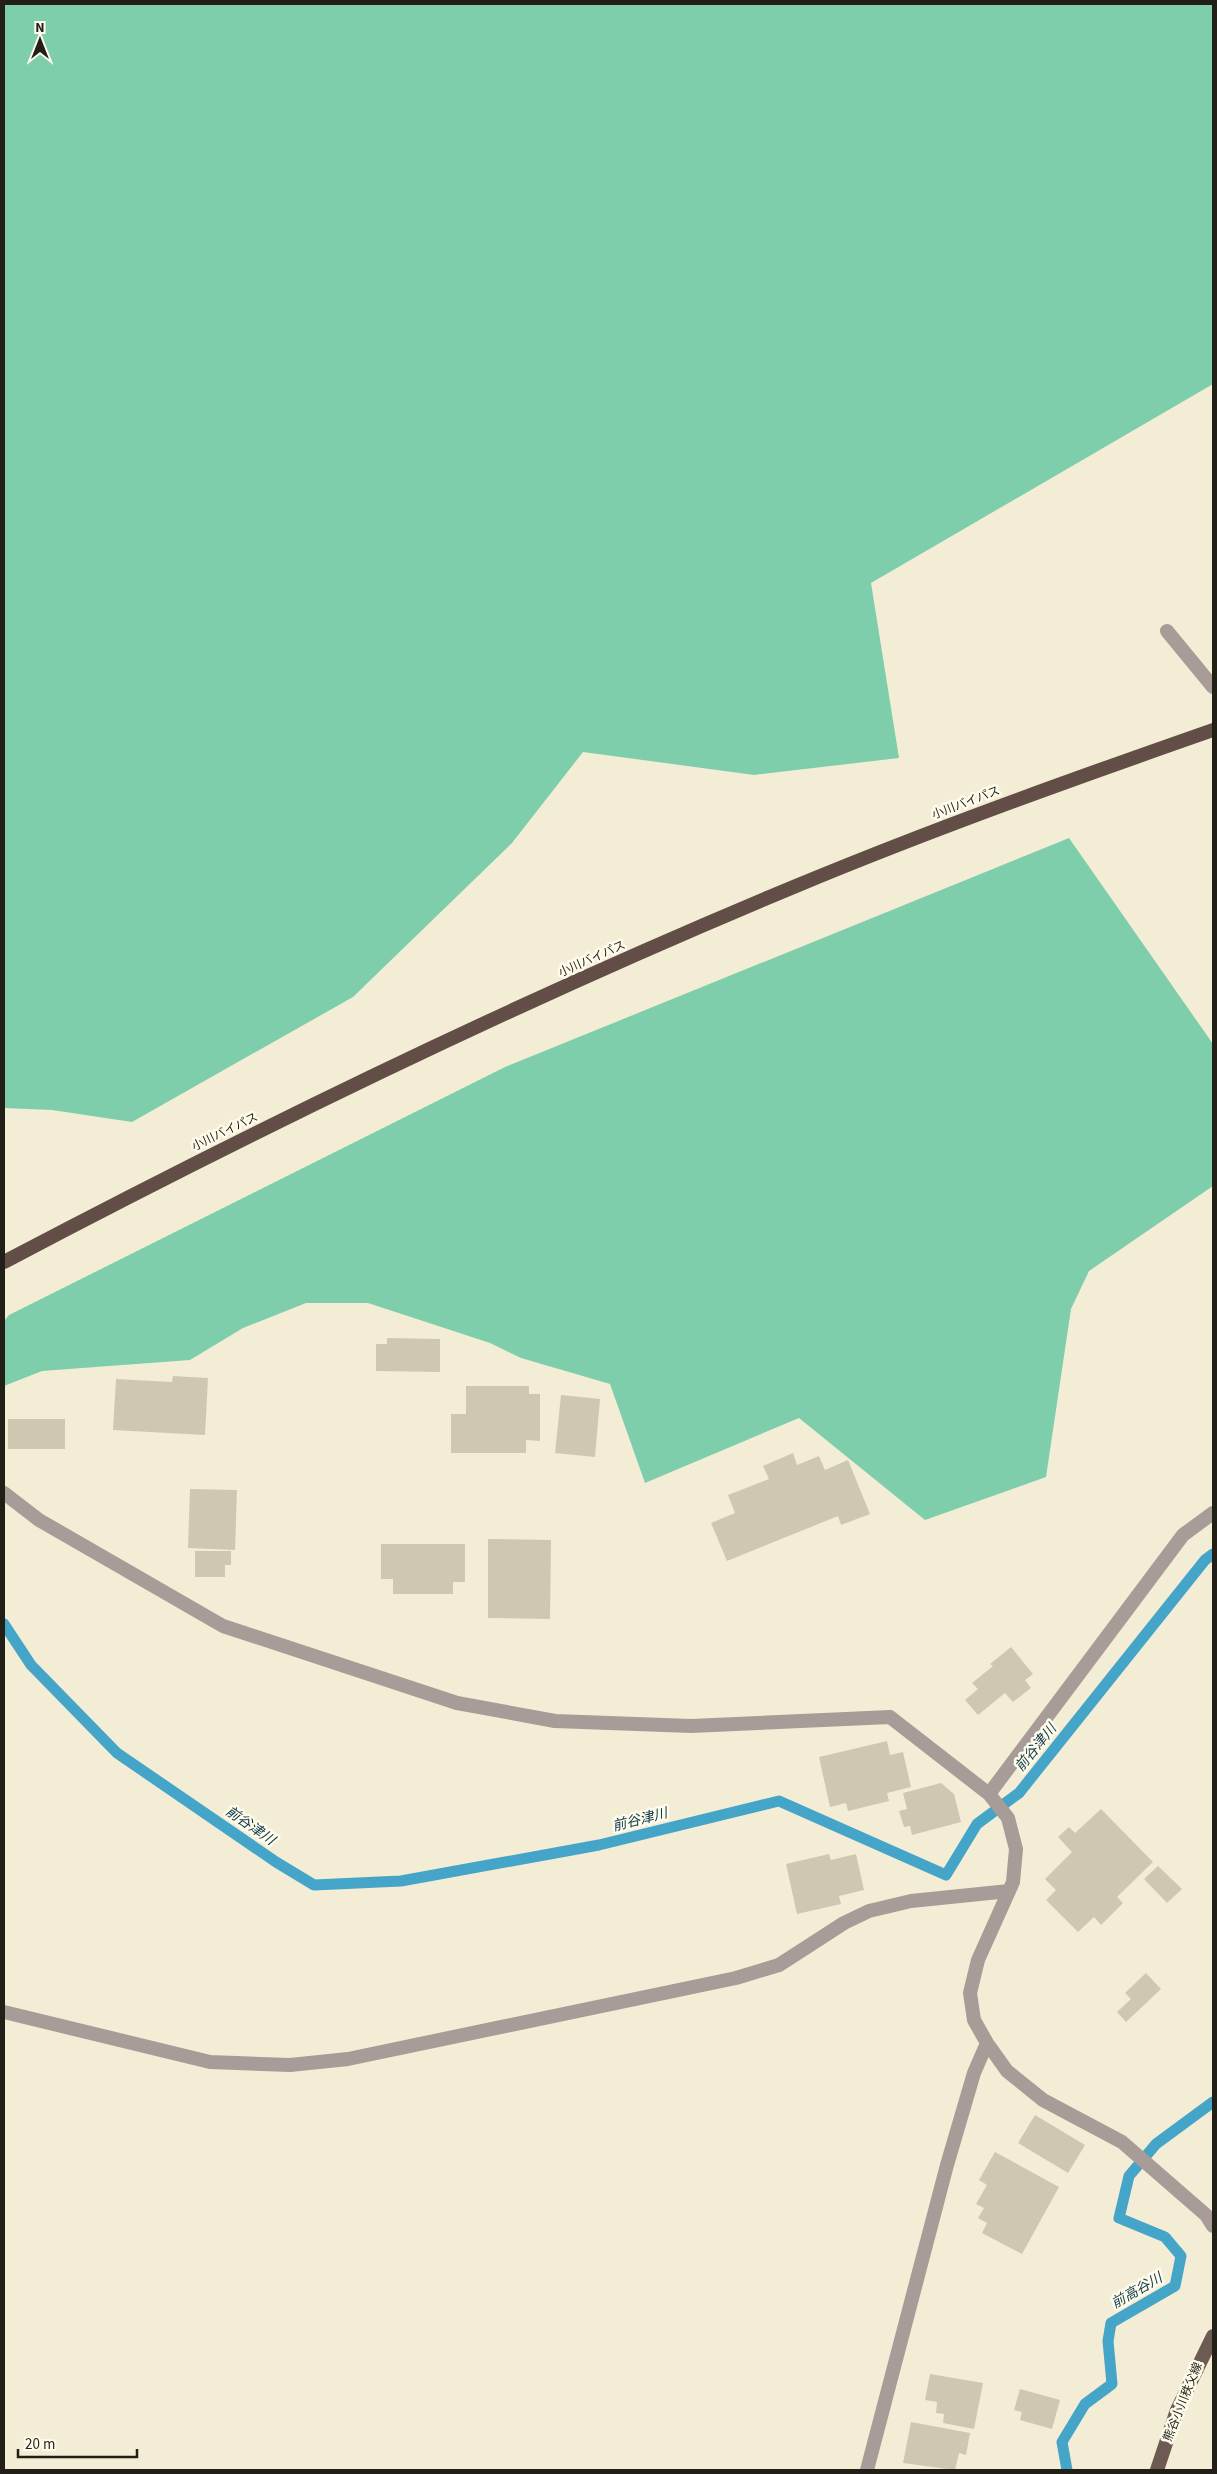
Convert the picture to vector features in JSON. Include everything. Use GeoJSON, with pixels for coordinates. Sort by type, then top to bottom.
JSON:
{"type":"FeatureCollection","features":[{"type":"Feature","properties":{"kind":"highway","name":"小川バイパス"},"geometry":{"type":"LineString","coordinates":[[4,1262],[143,1189],[349,1088],[568,986],[796,886],[1040,790],[1213,730]]}},
{"type":"Feature","properties":{"kind":"main road","name":"熊谷小川秩父線"},"geometry":{"type":"LineString","coordinates":[[1157,2470],[1177,2410],[1213,2336]]}},
{"type":"Feature","properties":{"kind":"street"},"geometry":{"type":"LineString","coordinates":[[1167,631],[1213,687]]}},
{"type":"Feature","properties":{"kind":"street"},"geometry":{"type":"LineString","coordinates":[[4,1493],[39,1520],[223,1626],[457,1703],[555,1721],[691,1726],[890,1717],[989,1794],[1008,1818],[1016,1849],[1013,1882],[978,1960],[970,1993],[974,2020],[987,2043],[1007,2071],[1043,2100],[1122,2142],[1206,2215],[1213,2226]]}},
{"type":"Feature","properties":{"kind":"street"},"geometry":{"type":"LineString","coordinates":[[989,1794],[1183,1535],[1213,1513]]}},
{"type":"Feature","properties":{"kind":"street"},"geometry":{"type":"LineString","coordinates":[[4,2012],[210,2062],[290,2066],[348,2059],[736,1978],[779,1965],[844,1923],[869,1911],[911,1901],[1009,1891]]}},
{"type":"Feature","properties":{"kind":"street"},"geometry":{"type":"LineString","coordinates":[[867,2470],[947,2165],[974,2073],[987,2043]]}},
{"type":"Feature","properties":{"kind":"green space"},"geometry":{"type":"Polygon","coordinates":[[[4,4],[1213,4],[1213,384],[871,583],[899,758],[754,775],[583,752],[512,843],[353,997],[132,1122],[52,1110],[4,1108],[4,4]]]}},
{"type":"Feature","properties":{"kind":"green space"},"geometry":{"type":"Polygon","coordinates":[[[1069,838],[1213,1044],[1213,1186],[1089,1271],[1071,1309],[1046,1477],[925,1520],[799,1418],[645,1483],[610,1384],[521,1358],[490,1343],[368,1303],[306,1303],[243,1328],[190,1360],[42,1371],[4,1386],[4,1321],[9,1315],[505,1067],[1069,838]]]}},
{"type":"Feature","properties":{"kind":"building"},"geometry":{"type":"Polygon","coordinates":[[[387,1338],[440,1339],[440,1372],[376,1371],[376,1344],[387,1344],[387,1338]]]}},
{"type":"Feature","properties":{"kind":"building"},"geometry":{"type":"Polygon","coordinates":[[[173,1376],[208,1378],[205,1435],[113,1430],[116,1379],[172,1382],[173,1376]]]}},
{"type":"Feature","properties":{"kind":"building"},"geometry":{"type":"Polygon","coordinates":[[[466,1386],[529,1386],[529,1394],[540,1394],[540,1441],[526,1440],[526,1453],[451,1453],[451,1414],[466,1414],[466,1386]]]}},
{"type":"Feature","properties":{"kind":"building"},"geometry":{"type":"Polygon","coordinates":[[[561,1395],[600,1399],[595,1457],[555,1453],[561,1395]]]}},
{"type":"Feature","properties":{"kind":"building"},"geometry":{"type":"Polygon","coordinates":[[[8,1419],[65,1419],[65,1449],[8,1449],[8,1419]]]}},
{"type":"Feature","properties":{"kind":"building"},"geometry":{"type":"Polygon","coordinates":[[[793,1453],[797,1465],[819,1456],[825,1470],[848,1460],[870,1514],[841,1525],[838,1516],[727,1561],[711,1523],[735,1513],[728,1495],[769,1479],[763,1466],[793,1453]]]}},
{"type":"Feature","properties":{"kind":"building"},"geometry":{"type":"Polygon","coordinates":[[[190,1489],[237,1490],[235,1550],[188,1548],[190,1489]]]}},
{"type":"Feature","properties":{"kind":"building"},"geometry":{"type":"Polygon","coordinates":[[[488,1539],[551,1540],[550,1619],[488,1618],[488,1539]]]}},
{"type":"Feature","properties":{"kind":"building"},"geometry":{"type":"Polygon","coordinates":[[[381,1544],[465,1544],[465,1582],[453,1582],[453,1594],[393,1594],[393,1579],[381,1579],[381,1544]]]}},
{"type":"Feature","properties":{"kind":"building"},"geometry":{"type":"Polygon","coordinates":[[[195,1551],[231,1551],[231,1565],[225,1565],[225,1577],[195,1577],[195,1551]]]}},
{"type":"Feature","properties":{"kind":"building"},"geometry":{"type":"Polygon","coordinates":[[[1011,1647],[1033,1674],[1025,1680],[1031,1688],[1013,1702],[1005,1693],[978,1715],[965,1700],[978,1689],[972,1683],[993,1666],[990,1664],[1011,1647]]]}},
{"type":"Feature","properties":{"kind":"building"},"geometry":{"type":"Polygon","coordinates":[[[887,1741],[890,1755],[903,1752],[911,1787],[887,1793],[889,1801],[848,1811],[846,1803],[830,1807],[819,1757],[887,1741]]]}},
{"type":"Feature","properties":{"kind":"building"},"geometry":{"type":"Polygon","coordinates":[[[941,1783],[954,1794],[961,1822],[912,1835],[910,1826],[904,1827],[899,1811],[907,1809],[903,1793],[941,1783]]]}},
{"type":"Feature","properties":{"kind":"building"},"geometry":{"type":"Polygon","coordinates":[[[1101,1809],[1153,1862],[1117,1897],[1123,1903],[1101,1925],[1094,1917],[1078,1932],[1046,1900],[1056,1890],[1045,1879],[1072,1852],[1058,1837],[1069,1827],[1075,1833],[1101,1809]]]}},
{"type":"Feature","properties":{"kind":"building"},"geometry":{"type":"Polygon","coordinates":[[[829,1854],[831,1860],[856,1854],[864,1890],[839,1896],[841,1904],[797,1914],[786,1864],[829,1854]]]}},
{"type":"Feature","properties":{"kind":"building"},"geometry":{"type":"Polygon","coordinates":[[[1158,1866],[1182,1889],[1167,1903],[1144,1879],[1158,1866]]]}},
{"type":"Feature","properties":{"kind":"building"},"geometry":{"type":"Polygon","coordinates":[[[1146,1973],[1161,1989],[1126,2022],[1117,2012],[1131,1999],[1125,1993],[1146,1973]]]}},
{"type":"Feature","properties":{"kind":"building"},"geometry":{"type":"Polygon","coordinates":[[[1035,2115],[1085,2145],[1068,2173],[1018,2143],[1035,2115]]]}},
{"type":"Feature","properties":{"kind":"building"},"geometry":{"type":"Polygon","coordinates":[[[995,2152],[1059,2187],[1022,2254],[982,2233],[987,2223],[978,2218],[984,2208],[976,2204],[987,2185],[979,2180],[995,2152]]]}},
{"type":"Feature","properties":{"kind":"building"},"geometry":{"type":"Polygon","coordinates":[[[930,2374],[983,2383],[974,2429],[943,2423],[944,2414],[936,2413],[937,2402],[925,2400],[930,2374]]]}},
{"type":"Feature","properties":{"kind":"building"},"geometry":{"type":"Polygon","coordinates":[[[1020,2389],[1060,2400],[1052,2429],[1020,2420],[1022,2412],[1014,2410],[1020,2389]]]}},
{"type":"Feature","properties":{"kind":"building"},"geometry":{"type":"Polygon","coordinates":[[[911,2422],[970,2433],[966,2455],[959,2453],[955,2470],[903,2463],[911,2422]]]}},
{"type":"Feature","properties":{"kind":"waterway","name":"前谷津川"},"geometry":{"type":"LineString","coordinates":[[4,1624],[31,1665],[117,1753],[276,1862],[314,1885],[401,1881],[599,1845],[779,1801],[946,1875],[977,1824],[1019,1793],[1205,1560],[1213,1554]]}},
{"type":"Feature","properties":{"kind":"waterway","name":"前高谷川"},"geometry":{"type":"LineString","coordinates":[[1067,2470],[1062,2442],[1085,2404],[1112,2384],[1108,2341],[1111,2323],[1175,2286],[1181,2256],[1165,2237],[1119,2218],[1129,2176],[1156,2144],[1213,2102]]}}]}
